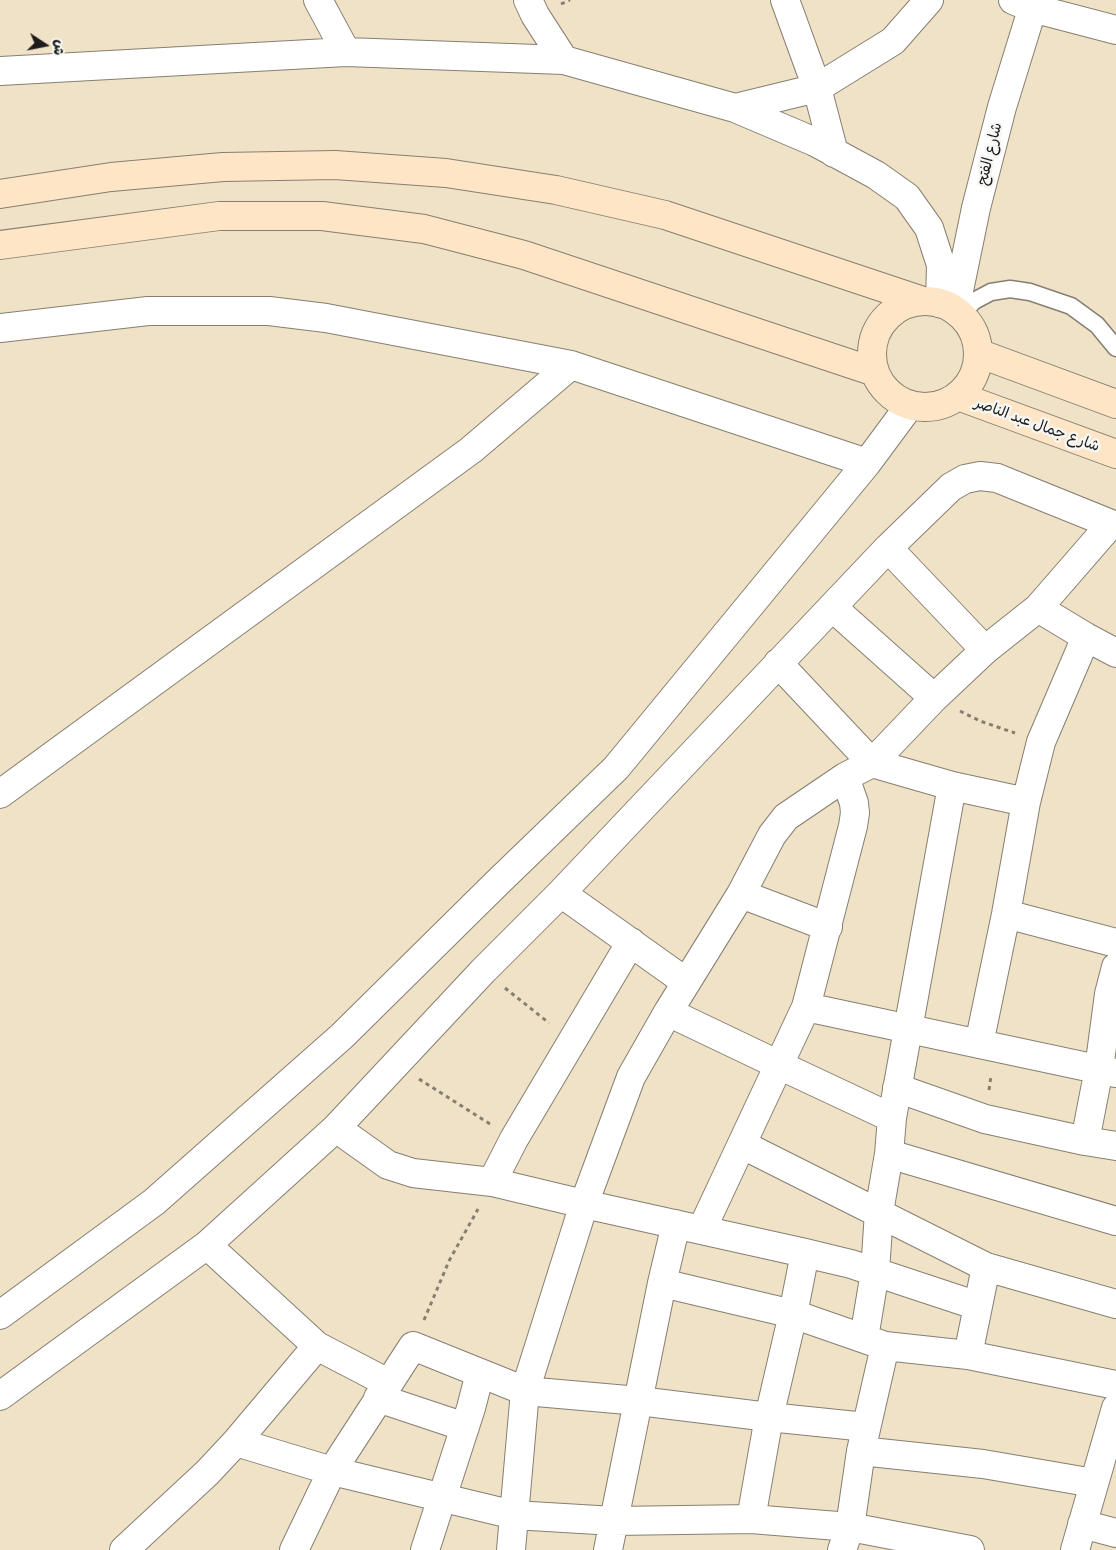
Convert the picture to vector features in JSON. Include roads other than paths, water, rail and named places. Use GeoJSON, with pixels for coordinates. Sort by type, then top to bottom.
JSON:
{"type":"FeatureCollection","features":[{"type":"Feature","properties":{"kind":"main road"},"geometry":{"type":"LineString","coordinates":[[0,194],[112,177],[223,167],[334,165],[446,173],[556,190],[665,215],[945,307],[967,321],[975,336],[978,352],[976,369],[969,384],[958,396],[943,404],[926,408],[910,405],[895,398],[883,387],[875,372],[872,356],[874,339],[881,324],[893,312],[907,304],[945,307]]}},
{"type":"Feature","properties":{"kind":"main road"},"geometry":{"type":"LineString","coordinates":[[0,246],[219,216],[322,216],[424,230],[524,255],[875,372]]}},
{"type":"Feature","properties":{"kind":"main road"},"geometry":{"type":"LineString","coordinates":[[978,352],[1116,404]]}},
{"type":"Feature","properties":{"kind":"main road","name":"شارع جمال عبد الناصر"},"geometry":{"type":"LineString","coordinates":[[958,396],[1116,454]]}},
{"type":"Feature","properties":{"kind":"street"},"geometry":{"type":"LineString","coordinates":[[318,0],[346,52]]}},
{"type":"Feature","properties":{"kind":"street"},"geometry":{"type":"LineString","coordinates":[[528,0],[535,16],[564,60]]}},
{"type":"Feature","properties":{"kind":"street"},"geometry":{"type":"LineString","coordinates":[[785,0],[817,88],[834,153]]}},
{"type":"Feature","properties":{"kind":"street"},"geometry":{"type":"LineString","coordinates":[[736,108],[817,88],[893,41],[929,0]]}},
{"type":"Feature","properties":{"kind":"street"},"geometry":{"type":"LineString","coordinates":[[1027,3],[1116,30]]}},
{"type":"Feature","properties":{"kind":"street","name":"شارع الفتح"},"geometry":{"type":"LineString","coordinates":[[945,307],[976,208],[1027,3]]}},
{"type":"Feature","properties":{"kind":"street"},"geometry":{"type":"LineString","coordinates":[[0,71],[346,52],[564,60],[736,108],[815,142],[876,175],[907,197],[929,228],[941,265],[945,307]]}},
{"type":"Feature","properties":{"kind":"street"},"geometry":{"type":"LineString","coordinates":[[0,328],[148,311],[269,311],[326,318],[571,365],[867,463]]}},
{"type":"Feature","properties":{"kind":"street"},"geometry":{"type":"LineString","coordinates":[[0,794],[471,450],[571,365]]}},
{"type":"Feature","properties":{"kind":"street"},"geometry":{"type":"LineString","coordinates":[[0,1315],[154,1202],[328,1049],[616,768],[867,463],[910,405]]}},
{"type":"Feature","properties":{"kind":"street"},"geometry":{"type":"LineString","coordinates":[[0,1396],[207,1244],[336,1128],[483,971],[561,893],[888,548],[950,487],[966,479],[980,476],[997,478],[1113,525],[1038,608],[985,650],[934,698],[872,763],[845,776],[786,817],[772,835],[741,894],[668,1012],[631,1077],[584,1204],[525,1391],[511,1550]]}},
{"type":"Feature","properties":{"kind":"street"},"geometry":{"type":"LineString","coordinates":[[888,548],[985,650]]}},
{"type":"Feature","properties":{"kind":"street"},"geometry":{"type":"LineString","coordinates":[[832,607],[934,698]]}},
{"type":"Feature","properties":{"kind":"street"},"geometry":{"type":"LineString","coordinates":[[1038,608],[1116,653]]}},
{"type":"Feature","properties":{"kind":"street"},"geometry":{"type":"LineString","coordinates":[[987,1046],[1006,914],[1026,802],[1041,742],[1086,637]]}},
{"type":"Feature","properties":{"kind":"street"},"geometry":{"type":"LineString","coordinates":[[778,663],[872,763],[952,786],[1026,802]]}},
{"type":"Feature","properties":{"kind":"street"},"geometry":{"type":"LineString","coordinates":[[608,1550],[662,1283],[689,1226],[743,1145],[806,1007],[828,927],[855,813],[852,795],[845,776]]}},
{"type":"Feature","properties":{"kind":"street"},"geometry":{"type":"LineString","coordinates":[[846,1539],[864,1439],[875,1342],[875,1272],[879,1212],[889,1154],[892,1118],[952,786]]}},
{"type":"Feature","properties":{"kind":"street"},"geometry":{"type":"LineString","coordinates":[[561,893],[686,982]]}},
{"type":"Feature","properties":{"kind":"street"},"geometry":{"type":"LineString","coordinates":[[741,894],[828,927]]}},
{"type":"Feature","properties":{"kind":"street"},"geometry":{"type":"LineString","coordinates":[[1006,914],[1116,943]]}},
{"type":"Feature","properties":{"kind":"street"},"geometry":{"type":"LineString","coordinates":[[492,1182],[514,1139],[631,942]]}},
{"type":"Feature","properties":{"kind":"street"},"geometry":{"type":"LineString","coordinates":[[1085,1141],[1107,1071],[1109,994],[1116,967]]}},
{"type":"Feature","properties":{"kind":"street"},"geometry":{"type":"LineString","coordinates":[[806,1007],[1107,1071]]}},
{"type":"Feature","properties":{"kind":"street"},"geometry":{"type":"LineString","coordinates":[[668,1012],[892,1118]]}},
{"type":"Feature","properties":{"kind":"street"},"geometry":{"type":"LineString","coordinates":[[897,1088],[986,1118],[1085,1141],[1116,1146]]}},
{"type":"Feature","properties":{"kind":"street"},"geometry":{"type":"LineString","coordinates":[[336,1128],[388,1165],[413,1173],[492,1182],[805,1253],[875,1272],[978,1306]]}},
{"type":"Feature","properties":{"kind":"street"},"geometry":{"type":"LineString","coordinates":[[743,1145],[986,1267],[1116,1304]]}},
{"type":"Feature","properties":{"kind":"street"},"geometry":{"type":"LineString","coordinates":[[889,1154],[1116,1221]]}},
{"type":"Feature","properties":{"kind":"street"},"geometry":{"type":"LineString","coordinates":[[207,1244],[317,1346],[383,1391],[465,1426]]}},
{"type":"Feature","properties":{"kind":"street"},"geometry":{"type":"LineString","coordinates":[[751,1519],[769,1417],[805,1253]]}},
{"type":"Feature","properties":{"kind":"street"},"geometry":{"type":"LineString","coordinates":[[968,1355],[986,1267]]}},
{"type":"Feature","properties":{"kind":"street"},"geometry":{"type":"LineString","coordinates":[[662,1283],[793,1314],[875,1342],[968,1355],[1116,1385]]}},
{"type":"Feature","properties":{"kind":"street"},"geometry":{"type":"LineString","coordinates":[[124,1550],[207,1473],[236,1442],[317,1346]]}},
{"type":"Feature","properties":{"kind":"street"},"geometry":{"type":"LineString","coordinates":[[294,1550],[332,1471],[412,1346],[525,1391],[639,1401],[769,1417],[983,1464],[1094,1483]]}},
{"type":"Feature","properties":{"kind":"street"},"geometry":{"type":"LineString","coordinates":[[425,1550],[480,1373]]}},
{"type":"Feature","properties":{"kind":"street"},"geometry":{"type":"LineString","coordinates":[[1075,1550],[1116,1408]]}},
{"type":"Feature","properties":{"kind":"street"},"geometry":{"type":"LineString","coordinates":[[236,1442],[332,1471],[514,1515],[614,1522],[751,1519],[846,1539],[970,1550]]}},
{"type":"Feature","properties":{"kind":"street"},"geometry":{"type":"LineString","coordinates":[[1082,1524],[1116,1533]]}},
{"type":"Feature","properties":{"kind":"lane"},"geometry":{"type":"LineString","coordinates":[[945,307],[974,301],[991,292],[1010,289],[1030,292],[1071,306],[1097,325],[1116,348]]}}]}
